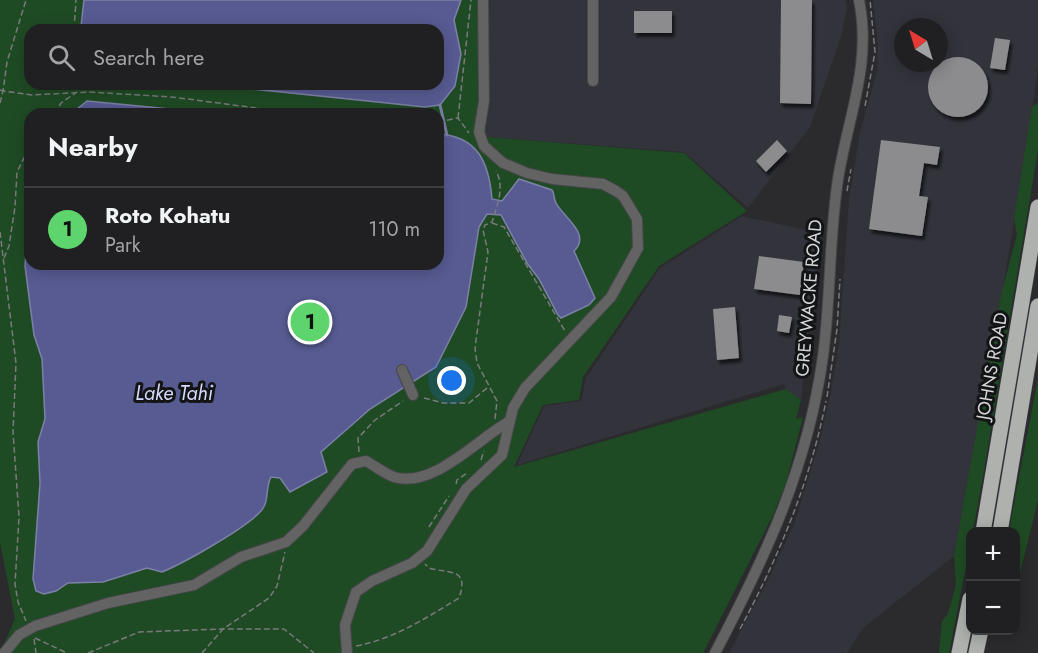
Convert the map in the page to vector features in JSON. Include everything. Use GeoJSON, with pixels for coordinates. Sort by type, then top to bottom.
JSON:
{"type":"FeatureCollection","features":[{"type":"Feature","properties":{"kind":"highway","name":"JOHNS ROAD"},"geometry":{"type":"LineString","coordinates":[[984,527],[1038,207]]}},
{"type":"Feature","properties":{"kind":"highway","name":"JOHNS ROAD"},"geometry":{"type":"LineString","coordinates":[[1001,527],[1038,306]]}},
{"type":"Feature","properties":{"kind":"highway"},"geometry":{"type":"LineString","coordinates":[[959,653],[966,619]]}},
{"type":"Feature","properties":{"kind":"highway"},"geometry":{"type":"LineString","coordinates":[[976,653],[980,635]]}},
{"type":"Feature","properties":{"kind":"street"},"geometry":{"type":"LineString","coordinates":[[346,653],[346,618],[356,592],[372,581],[412,563],[427,551],[466,489],[502,455],[513,408],[525,388],[611,297],[638,248],[637,219],[623,196],[603,184],[552,179],[527,173],[503,163],[484,146],[479,132],[484,100],[483,0]]}},
{"type":"Feature","properties":{"kind":"street"},"geometry":{"type":"LineString","coordinates":[[593,0],[593,81]]}},
{"type":"Feature","properties":{"kind":"street","name":"GREYWACKE ROAD"},"geometry":{"type":"LineString","coordinates":[[714,653],[772,539],[792,489],[811,421],[827,328],[830,251],[838,179],[862,73],[864,26],[859,0]]}},
{"type":"Feature","properties":{"kind":"street"},"geometry":{"type":"LineString","coordinates":[[402,370],[413,395]]}},
{"type":"Feature","properties":{"kind":"street"},"geometry":{"type":"LineString","coordinates":[[4,653],[9,644],[31,633],[108,603],[194,585],[241,556],[288,540],[303,526],[352,464],[366,461],[393,477],[420,478],[437,471],[497,428],[510,422]]}},
{"type":"Feature","properties":{"kind":"path"},"geometry":{"type":"LineString","coordinates":[[0,103],[7,62],[26,0]]}},
{"type":"Feature","properties":{"kind":"path"},"geometry":{"type":"LineString","coordinates":[[74,24],[76,0]]}},
{"type":"Feature","properties":{"kind":"path"},"geometry":{"type":"LineString","coordinates":[[471,0],[458,118],[471,136]]}},
{"type":"Feature","properties":{"kind":"path"},"geometry":{"type":"LineString","coordinates":[[2,91],[43,95],[89,92],[172,97],[262,108]]}},
{"type":"Feature","properties":{"kind":"path"},"geometry":{"type":"LineString","coordinates":[[58,108],[61,103],[79,92]]}},
{"type":"Feature","properties":{"kind":"path"},"geometry":{"type":"LineString","coordinates":[[444,121],[458,118]]}},
{"type":"Feature","properties":{"kind":"path"},"geometry":{"type":"LineString","coordinates":[[4,259],[9,246],[15,207],[17,172],[24,158]]}},
{"type":"Feature","properties":{"kind":"path"},"geometry":{"type":"LineString","coordinates":[[492,222],[499,197],[498,175],[495,170]]}},
{"type":"Feature","properties":{"kind":"path"},"geometry":{"type":"LineString","coordinates":[[497,428],[497,400],[477,363],[475,348],[488,252],[483,230],[485,225],[492,222],[504,227],[560,326],[572,338]]}},
{"type":"Feature","properties":{"kind":"path"},"geometry":{"type":"LineString","coordinates":[[0,232],[16,363],[14,432],[19,517],[15,584],[18,602],[31,633],[36,653]]}},
{"type":"Feature","properties":{"kind":"path"},"geometry":{"type":"LineString","coordinates":[[360,462],[358,438],[375,420],[413,395],[443,403],[469,403],[488,387]]}},
{"type":"Feature","properties":{"kind":"path"},"geometry":{"type":"LineString","coordinates":[[202,653],[223,629],[269,598],[277,586],[288,540]]}},
{"type":"Feature","properties":{"kind":"path"},"geometry":{"type":"LineString","coordinates":[[88,653],[139,632],[223,629],[284,629],[314,653]]}},
{"type":"Feature","properties":{"kind":"path"},"geometry":{"type":"LineString","coordinates":[[31,633],[67,653]]}},
{"type":"Feature","properties":{"kind":"shaded area"},"geometry":{"type":"Polygon","coordinates":[[[487,0],[845,0],[847,7],[842,33],[810,127],[748,208],[684,152],[486,137],[487,0]]]}},
{"type":"Feature","properties":{"kind":"shaded area"},"geometry":{"type":"Polygon","coordinates":[[[873,0],[1038,0],[1038,68],[1033,105],[986,392],[954,556],[863,628],[847,653],[729,653],[767,582],[794,524],[819,444],[839,345],[849,199],[860,132],[877,71],[878,45],[873,0]]]}},
{"type":"Feature","properties":{"kind":"shaded area"},"geometry":{"type":"Polygon","coordinates":[[[742,216],[820,233],[801,400],[786,389],[784,384],[517,465],[544,406],[581,401],[586,378],[660,268],[742,216]]]}},
{"type":"Feature","properties":{"kind":"green space"},"geometry":{"type":"Polygon","coordinates":[[[0,0],[487,0],[486,137],[684,153],[747,211],[659,266],[583,377],[579,400],[543,405],[514,467],[786,389],[801,400],[796,419],[803,417],[786,483],[773,515],[703,653],[0,653],[15,619],[0,542],[0,0]]]}},
{"type":"Feature","properties":{"kind":"green space"},"geometry":{"type":"Polygon","coordinates":[[[1038,103],[1038,150],[982,482],[974,527],[966,527],[966,566],[949,653],[939,653],[942,621],[948,614],[956,585],[954,556],[1002,291],[1017,235],[1014,219],[1032,107],[1038,103]]]}},
{"type":"Feature","properties":{"kind":"green space"},"geometry":{"type":"Polygon","coordinates":[[[1038,378],[1038,500],[1020,573],[1020,527],[1010,527],[1038,378]]]}},
{"type":"Feature","properties":{"kind":"water"},"geometry":{"type":"Polygon","coordinates":[[[84,0],[461,0],[454,20],[461,54],[455,86],[440,105],[425,107],[262,90],[444,90],[444,24],[81,24],[84,0]]]}},
{"type":"Feature","properties":{"kind":"water"},"geometry":{"type":"Polygon","coordinates":[[[87,101],[160,108],[78,108],[87,101]]]}},
{"type":"Feature","properties":{"kind":"water","name":"Lake Tahi"},"geometry":{"type":"Polygon","coordinates":[[[444,135],[463,140],[479,154],[488,174],[492,199],[502,201],[519,179],[552,190],[556,203],[578,232],[579,245],[574,251],[595,298],[589,305],[561,318],[501,215],[487,214],[479,227],[466,307],[436,367],[370,409],[321,452],[327,472],[290,492],[280,478],[271,477],[264,507],[253,518],[214,545],[162,572],[147,568],[103,582],[68,583],[56,591],[44,594],[36,591],[33,579],[40,483],[38,442],[45,419],[42,359],[34,335],[26,270],[444,270],[444,135]]]}},
{"type":"Feature","properties":{"kind":"building"},"geometry":{"type":"Polygon","coordinates":[[[781,0],[812,0],[811,104],[780,103],[781,0]]]}},
{"type":"Feature","properties":{"kind":"building"},"geometry":{"type":"Polygon","coordinates":[[[634,11],[672,11],[672,33],[634,33],[634,11]]]}},
{"type":"Feature","properties":{"kind":"building"},"geometry":{"type":"Polygon","coordinates":[[[995,38],[1010,40],[1005,70],[990,68],[995,38]]]}},
{"type":"Feature","properties":{"kind":"building"},"geometry":{"type":"Polygon","coordinates":[[[958,57],[975,62],[983,70],[987,81],[987,93],[983,104],[969,115],[958,117],[947,115],[933,104],[930,98],[928,87],[930,76],[932,72],[948,72],[948,59],[958,57]]]}},
{"type":"Feature","properties":{"kind":"building"},"geometry":{"type":"Polygon","coordinates":[[[777,140],[787,151],[766,172],[756,161],[777,140]]]}},
{"type":"Feature","properties":{"kind":"building"},"geometry":{"type":"Polygon","coordinates":[[[881,140],[940,147],[937,165],[924,163],[919,196],[928,197],[922,236],[869,229],[881,140]]]}},
{"type":"Feature","properties":{"kind":"building"},"geometry":{"type":"Polygon","coordinates":[[[759,256],[804,262],[800,295],[754,289],[759,256]]]}},
{"type":"Feature","properties":{"kind":"building"},"geometry":{"type":"Polygon","coordinates":[[[735,307],[739,358],[717,360],[713,309],[735,307]]]}},
{"type":"Feature","properties":{"kind":"building"},"geometry":{"type":"Polygon","coordinates":[[[779,315],[792,317],[789,333],[777,331],[779,315]]]}},
{"type":"Feature","properties":{"kind":"waterway"},"geometry":{"type":"LineString","coordinates":[[444,122],[447,135]]}},
{"type":"Feature","properties":{"kind":"place","name":"Roto Kohatu"},"geometry":{"type":"Point","coordinates":[310,322]}}]}
